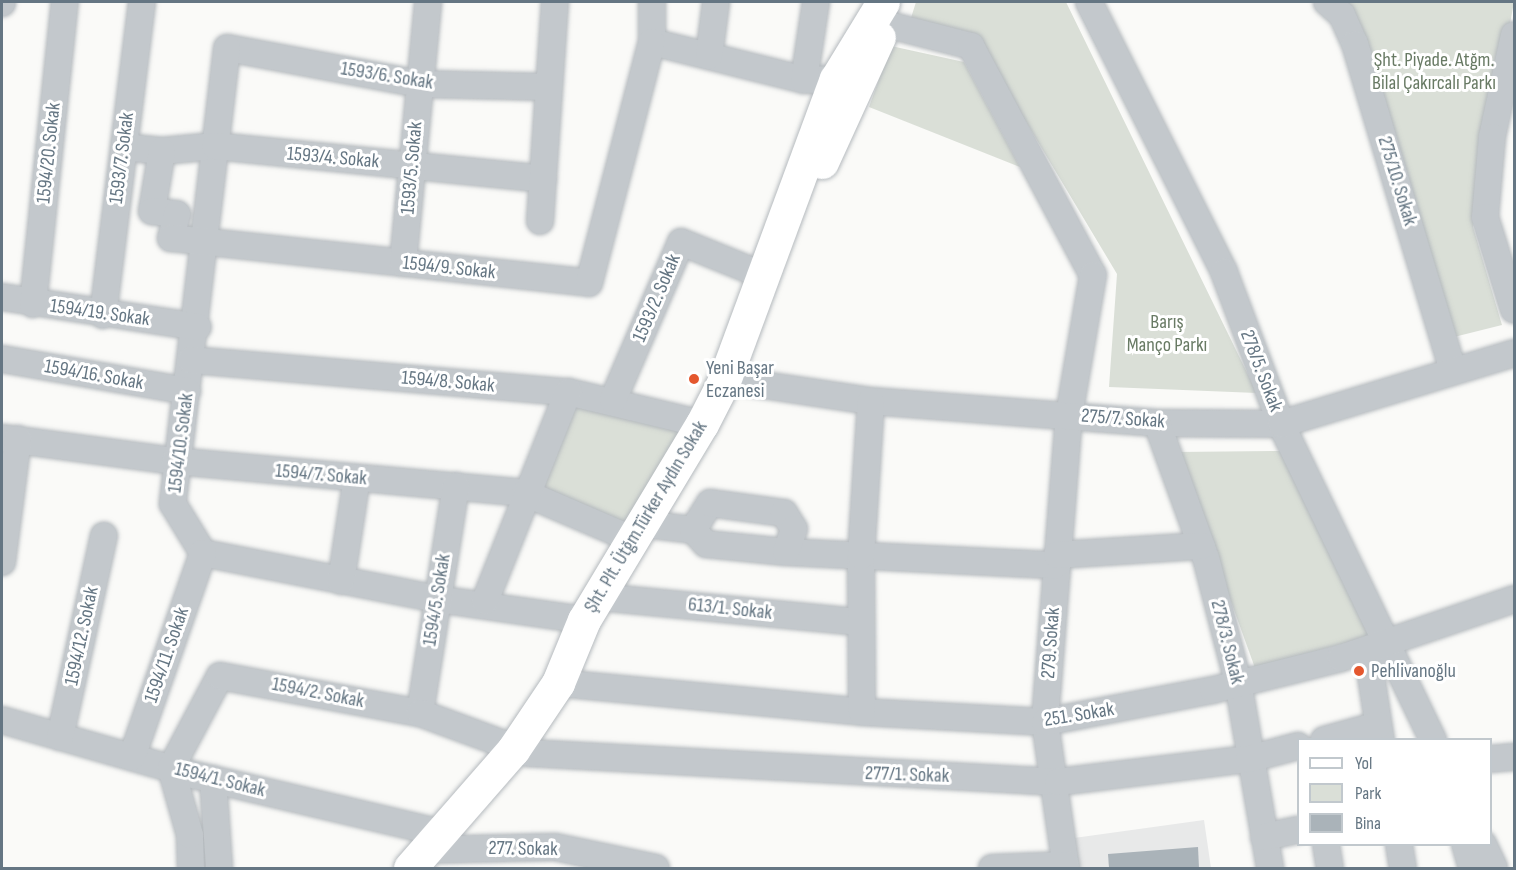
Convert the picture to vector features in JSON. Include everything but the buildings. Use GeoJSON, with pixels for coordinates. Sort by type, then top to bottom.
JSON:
{"type":"FeatureCollection","features":[{"type":"Feature","properties":{"kind":"main road","name":"Şht. Plt. Ütğm.Türker Aydın Sokak"},"geometry":{"type":"LineString","coordinates":[[425,850],[513,750],[558,683],[591,608],[702,424],[723,379],[787,201],[820,79],[886,9]]}},
{"type":"Feature","properties":{"kind":"main road"},"geometry":{"type":"LineString","coordinates":[[787,201],[818,171],[886,9]]}},
{"type":"Feature","properties":{"kind":"street","name":"1594/20. Sokak"},"geometry":{"type":"LineString","coordinates":[[33,304],[65,2]]}},
{"type":"Feature","properties":{"kind":"street","name":"1593/7. Sokak"},"geometry":{"type":"LineString","coordinates":[[103,315],[142,2]]}},
{"type":"Feature","properties":{"kind":"street","name":"1593/5. Sokak"},"geometry":{"type":"LineString","coordinates":[[403,263],[428,2]]}},
{"type":"Feature","properties":{"kind":"street"},"geometry":{"type":"LineString","coordinates":[[540,220],[555,2]]}},
{"type":"Feature","properties":{"kind":"street"},"geometry":{"type":"LineString","coordinates":[[652,2],[652,42],[820,79],[816,2]]}},
{"type":"Feature","properties":{"kind":"street"},"geometry":{"type":"LineString","coordinates":[[709,56],[716,2]]}},
{"type":"Feature","properties":{"kind":"street","name":"278/5. Sokak"},"geometry":{"type":"LineString","coordinates":[[1089,2],[1224,273],[1281,424],[1377,647],[1432,738]]}},
{"type":"Feature","properties":{"kind":"street","name":"275/10. Sokak"},"geometry":{"type":"LineString","coordinates":[[1327,2],[1342,15],[1355,44],[1452,368]]}},
{"type":"Feature","properties":{"kind":"street","name":"279. Sokak"},"geometry":{"type":"LineString","coordinates":[[886,9],[971,46],[1083,252],[1093,275],[1092,298],[1069,415],[1056,560],[1046,722],[1058,782],[1066,867]]}},
{"type":"Feature","properties":{"kind":"street"},"geometry":{"type":"LineString","coordinates":[[1515,35],[1492,137],[1485,217],[1515,310]]}},
{"type":"Feature","properties":{"kind":"street","name":"1594/9. Sokak"},"geometry":{"type":"LineString","coordinates":[[162,151],[152,211],[177,214],[171,238],[589,283],[652,42]]}},
{"type":"Feature","properties":{"kind":"street","name":"1593/6. Sokak"},"geometry":{"type":"LineString","coordinates":[[227,48],[420,84],[549,87]]}},
{"type":"Feature","properties":{"kind":"street","name":"1594/10. Sokak"},"geometry":{"type":"LineString","coordinates":[[203,553],[173,504],[175,461],[198,327],[215,146],[227,48]]}},
{"type":"Feature","properties":{"kind":"street","name":"1593/4. Sokak"},"geometry":{"type":"LineString","coordinates":[[124,147],[162,151],[215,146],[543,179]]}},
{"type":"Feature","properties":{"kind":"street","name":"1593/2. Sokak"},"geometry":{"type":"LineString","coordinates":[[613,400],[681,242],[760,274]]}},
{"type":"Feature","properties":{"kind":"street","name":"1594/19. Sokak"},"geometry":{"type":"LineString","coordinates":[[2,297],[103,315],[198,327]]}},
{"type":"Feature","properties":{"kind":"street","name":"275/7. Sokak"},"geometry":{"type":"LineString","coordinates":[[723,379],[871,401],[1157,423],[1281,424],[1452,368],[1515,353]]}},
{"type":"Feature","properties":{"kind":"street","name":"1594/16. Sokak"},"geometry":{"type":"LineString","coordinates":[[2,359],[187,391]]}},
{"type":"Feature","properties":{"kind":"street","name":"1594/8. Sokak"},"geometry":{"type":"LineString","coordinates":[[191,360],[568,392],[613,400],[702,424]]}},
{"type":"Feature","properties":{"kind":"street"},"geometry":{"type":"LineString","coordinates":[[484,602],[525,494],[568,392]]}},
{"type":"Feature","properties":{"kind":"street"},"geometry":{"type":"LineString","coordinates":[[862,712],[861,556],[871,401]]}},
{"type":"Feature","properties":{"kind":"street","name":"278/3. Sokak"},"geometry":{"type":"LineString","coordinates":[[1157,423],[1202,546],[1238,682],[1249,759],[1270,868]]}},
{"type":"Feature","properties":{"kind":"street"},"geometry":{"type":"LineString","coordinates":[[2,562],[10,439]]}},
{"type":"Feature","properties":{"kind":"street","name":"1594/7. Sokak"},"geometry":{"type":"LineString","coordinates":[[10,439],[175,461],[525,494],[638,532],[693,530]]}},
{"type":"Feature","properties":{"kind":"street"},"geometry":{"type":"LineString","coordinates":[[341,581],[357,478]]}},
{"type":"Feature","properties":{"kind":"street","name":"1594/5. Sokak"},"geometry":{"type":"LineString","coordinates":[[420,713],[436,598],[456,486]]}},
{"type":"Feature","properties":{"kind":"street"},"geometry":{"type":"LineString","coordinates":[[786,552],[794,529],[784,513],[710,503],[693,530],[706,544],[786,552],[861,556],[1056,560],[1202,546]]}},
{"type":"Feature","properties":{"kind":"street","name":"1594/12. Sokak"},"geometry":{"type":"LineString","coordinates":[[60,737],[104,536]]}},
{"type":"Feature","properties":{"kind":"street"},"geometry":{"type":"LineString","coordinates":[[203,553],[436,598],[591,608]]}},
{"type":"Feature","properties":{"kind":"street","name":"1594/11. Sokak"},"geometry":{"type":"LineString","coordinates":[[132,757],[203,553]]}},
{"type":"Feature","properties":{"kind":"street","name":"251. Sokak"},"geometry":{"type":"LineString","coordinates":[[558,683],[862,712],[1046,722],[1238,682],[1377,647],[1515,599]]}},
{"type":"Feature","properties":{"kind":"street","name":"613/1. Sokak"},"geometry":{"type":"LineString","coordinates":[[591,608],[860,622]]}},
{"type":"Feature","properties":{"kind":"street","name":"278/5. Sokak"},"geometry":{"type":"LineString","coordinates":[[1377,647],[1380,732]]}},
{"type":"Feature","properties":{"kind":"street","name":"1594/2. Sokak"},"geometry":{"type":"LineString","coordinates":[[171,768],[220,676],[420,713],[502,740],[513,750]]}},
{"type":"Feature","properties":{"kind":"street","name":"1594/1. Sokak"},"geometry":{"type":"LineString","coordinates":[[2,720],[213,779],[425,850]]}},
{"type":"Feature","properties":{"kind":"street"},"geometry":{"type":"LineString","coordinates":[[1338,738],[1380,732]]}},
{"type":"Feature","properties":{"kind":"street","name":"277/1. Sokak"},"geometry":{"type":"LineString","coordinates":[[513,750],[1058,782],[1249,759],[1297,747]]}},
{"type":"Feature","properties":{"kind":"street"},"geometry":{"type":"LineString","coordinates":[[1492,759],[1515,757]]}},
{"type":"Feature","properties":{"kind":"street"},"geometry":{"type":"LineString","coordinates":[[171,768],[190,835],[191,868]]}},
{"type":"Feature","properties":{"kind":"street"},"geometry":{"type":"LineString","coordinates":[[213,779],[219,868]]}},
{"type":"Feature","properties":{"kind":"street"},"geometry":{"type":"LineString","coordinates":[[1264,837],[1297,830]]}},
{"type":"Feature","properties":{"kind":"street"},"geometry":{"type":"LineString","coordinates":[[1326,846],[1330,868]]}},
{"type":"Feature","properties":{"kind":"street"},"geometry":{"type":"LineString","coordinates":[[1399,846],[1403,868]]}},
{"type":"Feature","properties":{"kind":"street"},"geometry":{"type":"LineString","coordinates":[[1466,846],[1472,868]]}},
{"type":"Feature","properties":{"kind":"street"},"geometry":{"type":"LineString","coordinates":[[1484,846],[1494,868]]}},
{"type":"Feature","properties":{"kind":"street","name":"277. Sokak"},"geometry":{"type":"LineString","coordinates":[[425,850],[555,848],[656,868]]}},
{"type":"Feature","properties":{"kind":"street"},"geometry":{"type":"LineString","coordinates":[[992,868],[1066,867]]}},
{"type":"Feature","properties":{"kind":"shaded area"},"geometry":{"type":"Polygon","coordinates":[[[1204,820],[1211,868],[1078,868],[1074,838],[1204,820]]]}},
{"type":"Feature","properties":{"kind":"green space","name":"Barış Manço Parkı"},"geometry":{"type":"Polygon","coordinates":[[[916,2],[1066,2],[1257,393],[1109,387],[1117,274],[977,40],[910,21],[916,2]]]}},
{"type":"Feature","properties":{"kind":"green space","name":"Şht. Piyade. Atğm. Bilal Çakırcalı Parkı"},"geometry":{"type":"Polygon","coordinates":[[[1334,2],[1514,2],[1473,227],[1502,325],[1454,337],[1334,2]]]}},
{"type":"Feature","properties":{"kind":"green space"},"geometry":{"type":"Polygon","coordinates":[[[891,46],[964,62],[1020,167],[869,107],[891,46]]]}},
{"type":"Feature","properties":{"kind":"green space"},"geometry":{"type":"Polygon","coordinates":[[[571,397],[682,424],[629,533],[534,488],[571,397]]]}},
{"type":"Feature","properties":{"kind":"green space"},"geometry":{"type":"Polygon","coordinates":[[[1282,451],[1378,634],[1255,668],[1177,452],[1282,451]]]}},
{"type":"Feature","properties":{"kind":"place","name":"Yeni Başar Eczanesi"},"geometry":{"type":"Point","coordinates":[694,379]}},
{"type":"Feature","properties":{"kind":"place","name":"Pehlivanoğlu"},"geometry":{"type":"Point","coordinates":[1359,671]}}]}
